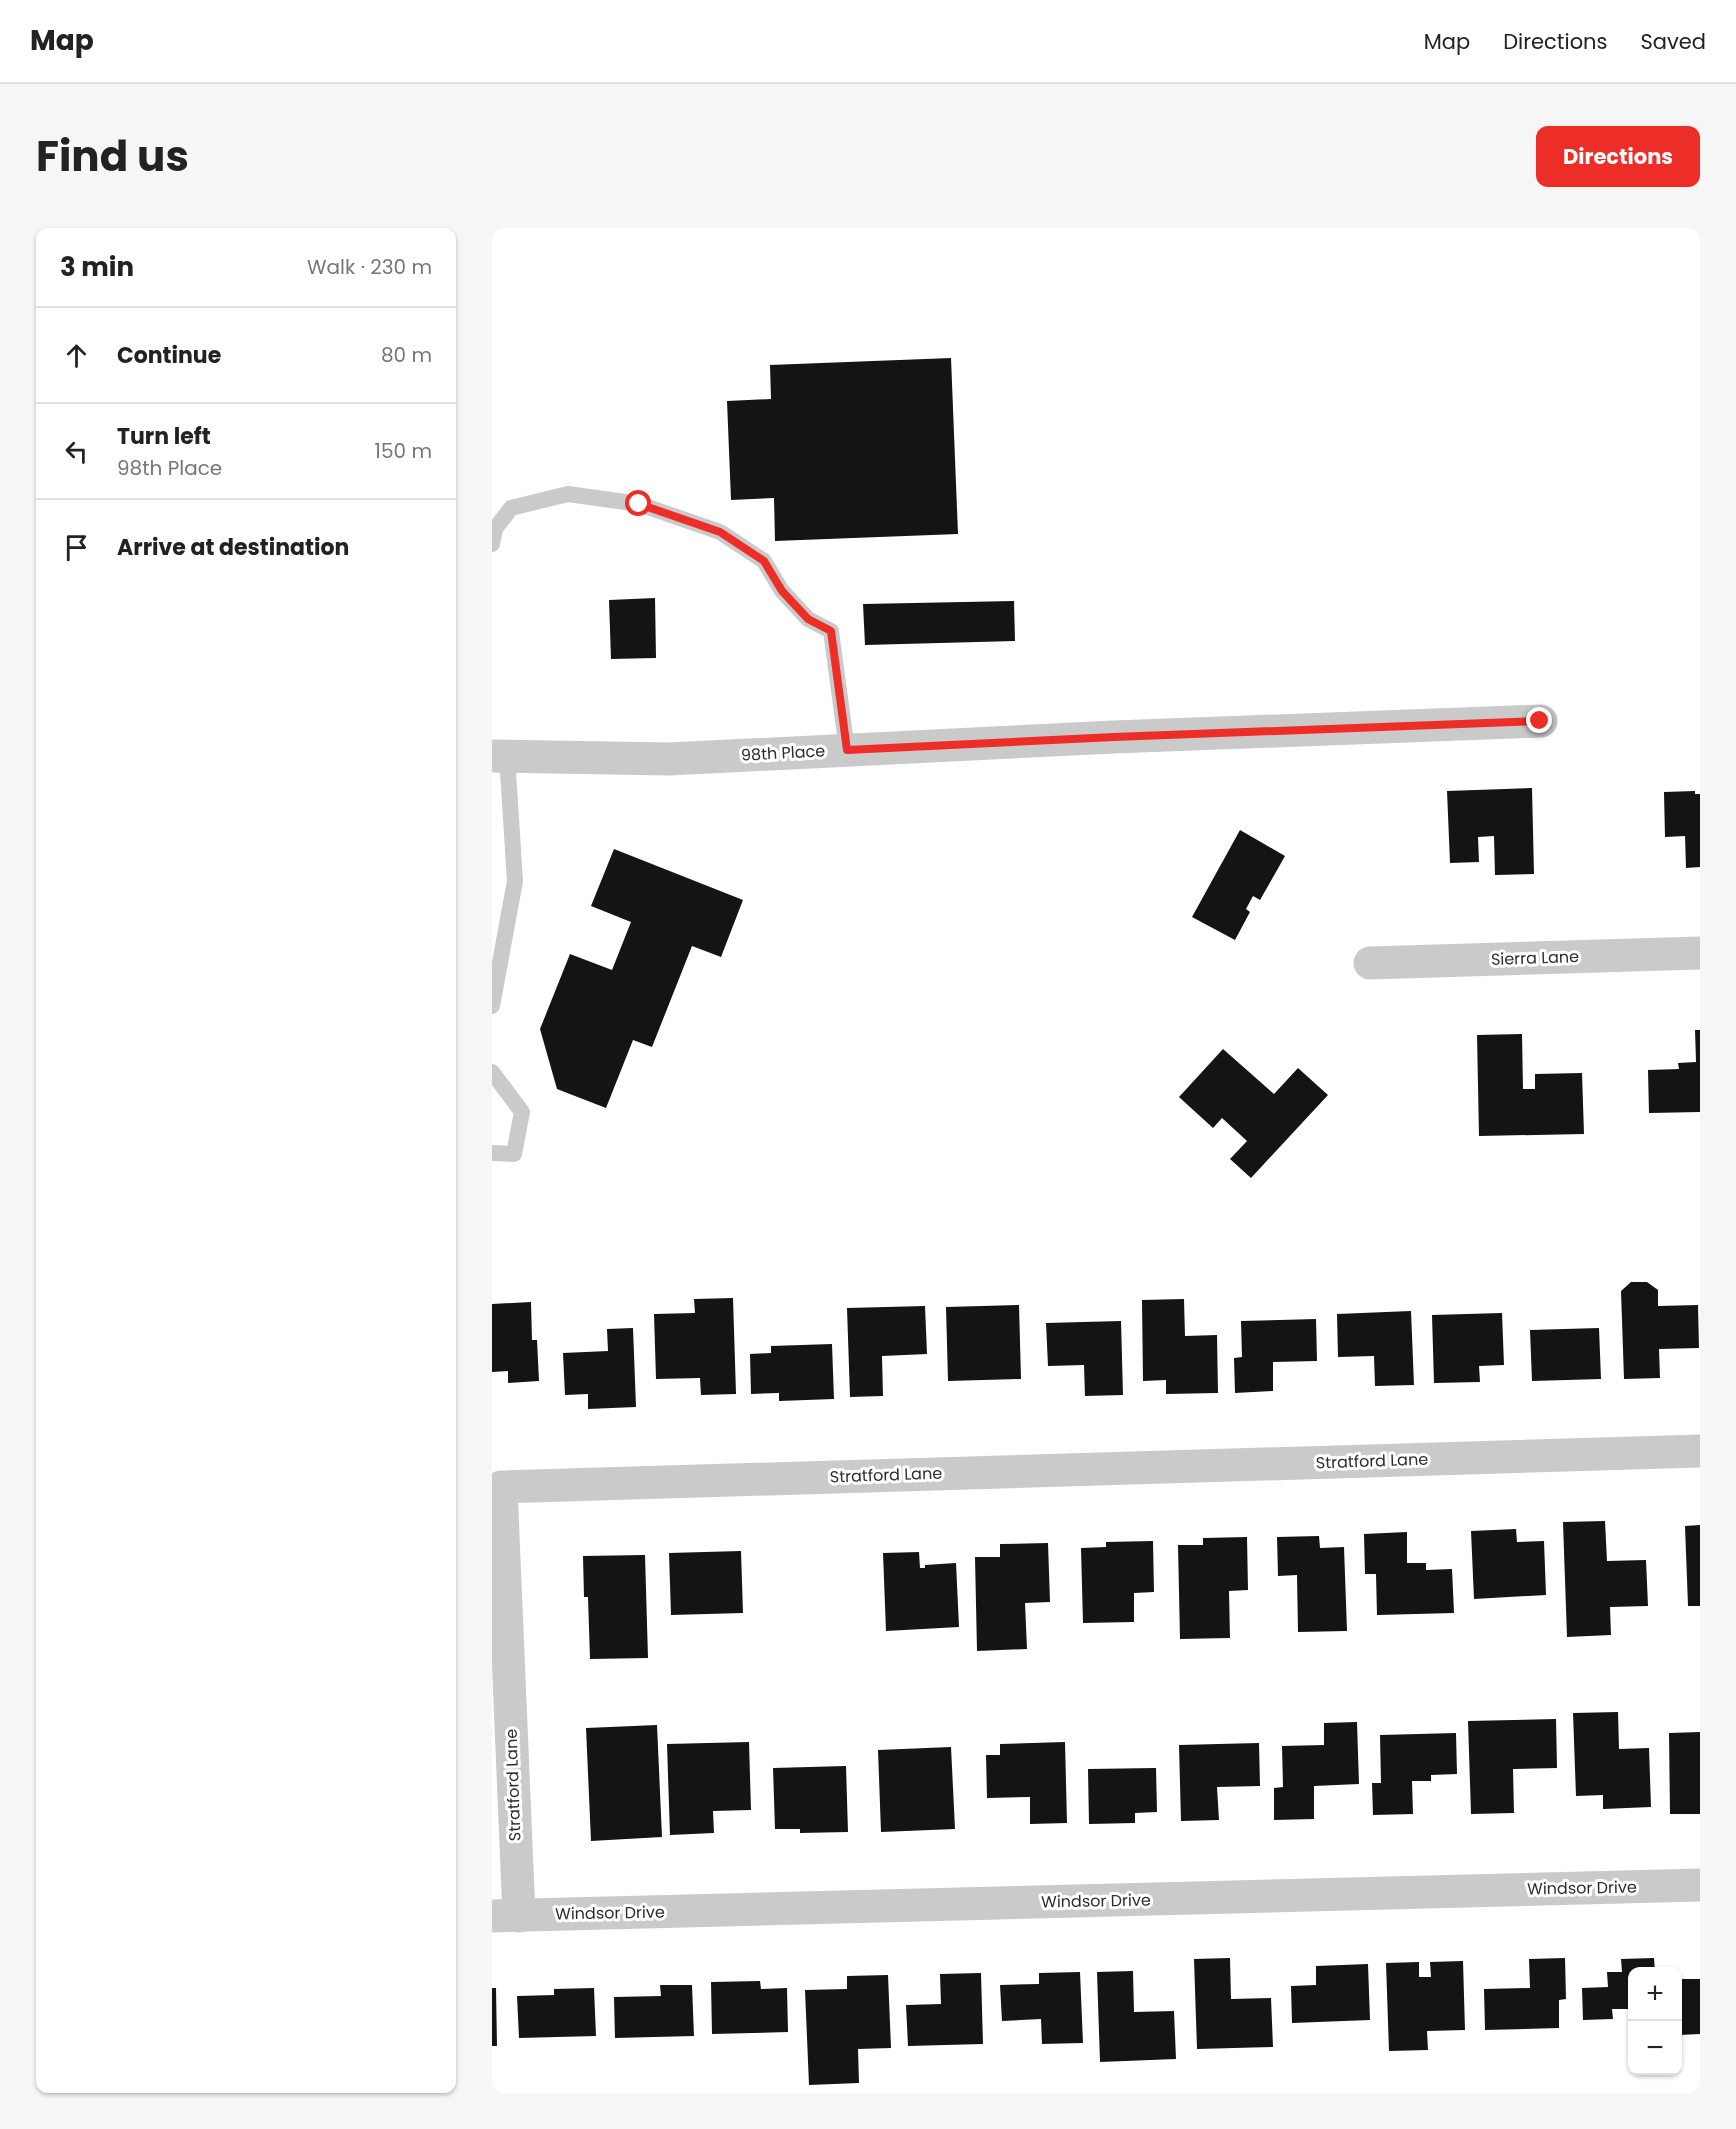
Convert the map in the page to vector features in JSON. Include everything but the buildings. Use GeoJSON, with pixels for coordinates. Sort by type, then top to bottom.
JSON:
{"type":"FeatureCollection","features":[{"type":"Feature","properties":{"kind":"street","name":"98th Place"},"geometry":{"type":"LineString","coordinates":[[499,756],[669,759],[1103,737],[1540,721]]}},
{"type":"Feature","properties":{"kind":"street","name":"Sierra Lane"},"geometry":{"type":"LineString","coordinates":[[1370,963],[1700,953]]}},
{"type":"Feature","properties":{"kind":"street","name":"Stratford Lane"},"geometry":{"type":"LineString","coordinates":[[506,1916],[501,1487],[1700,1451]]}},
{"type":"Feature","properties":{"kind":"street","name":"Windsor Drive"},"geometry":{"type":"LineString","coordinates":[[506,1916],[1700,1885]]}},
{"type":"Feature","properties":{"kind":"lane"},"geometry":{"type":"LineString","coordinates":[[492,544],[495,529],[511,508],[568,494],[639,504],[720,532],[764,561],[782,591],[808,619],[831,631],[847,750]]}},
{"type":"Feature","properties":{"kind":"lane"},"geometry":{"type":"LineString","coordinates":[[492,1006],[515,881],[499,756]]}},
{"type":"Feature","properties":{"kind":"lane"},"geometry":{"type":"LineString","coordinates":[[492,1072],[522,1112],[514,1154],[492,1153]]}},
{"type":"Feature","properties":{"kind":"route"},"geometry":{"type":"LineString","coordinates":[[639,504],[720,532],[764,561],[782,591],[808,619],[831,631],[847,750],[1114,737],[1540,721]]}}]}
